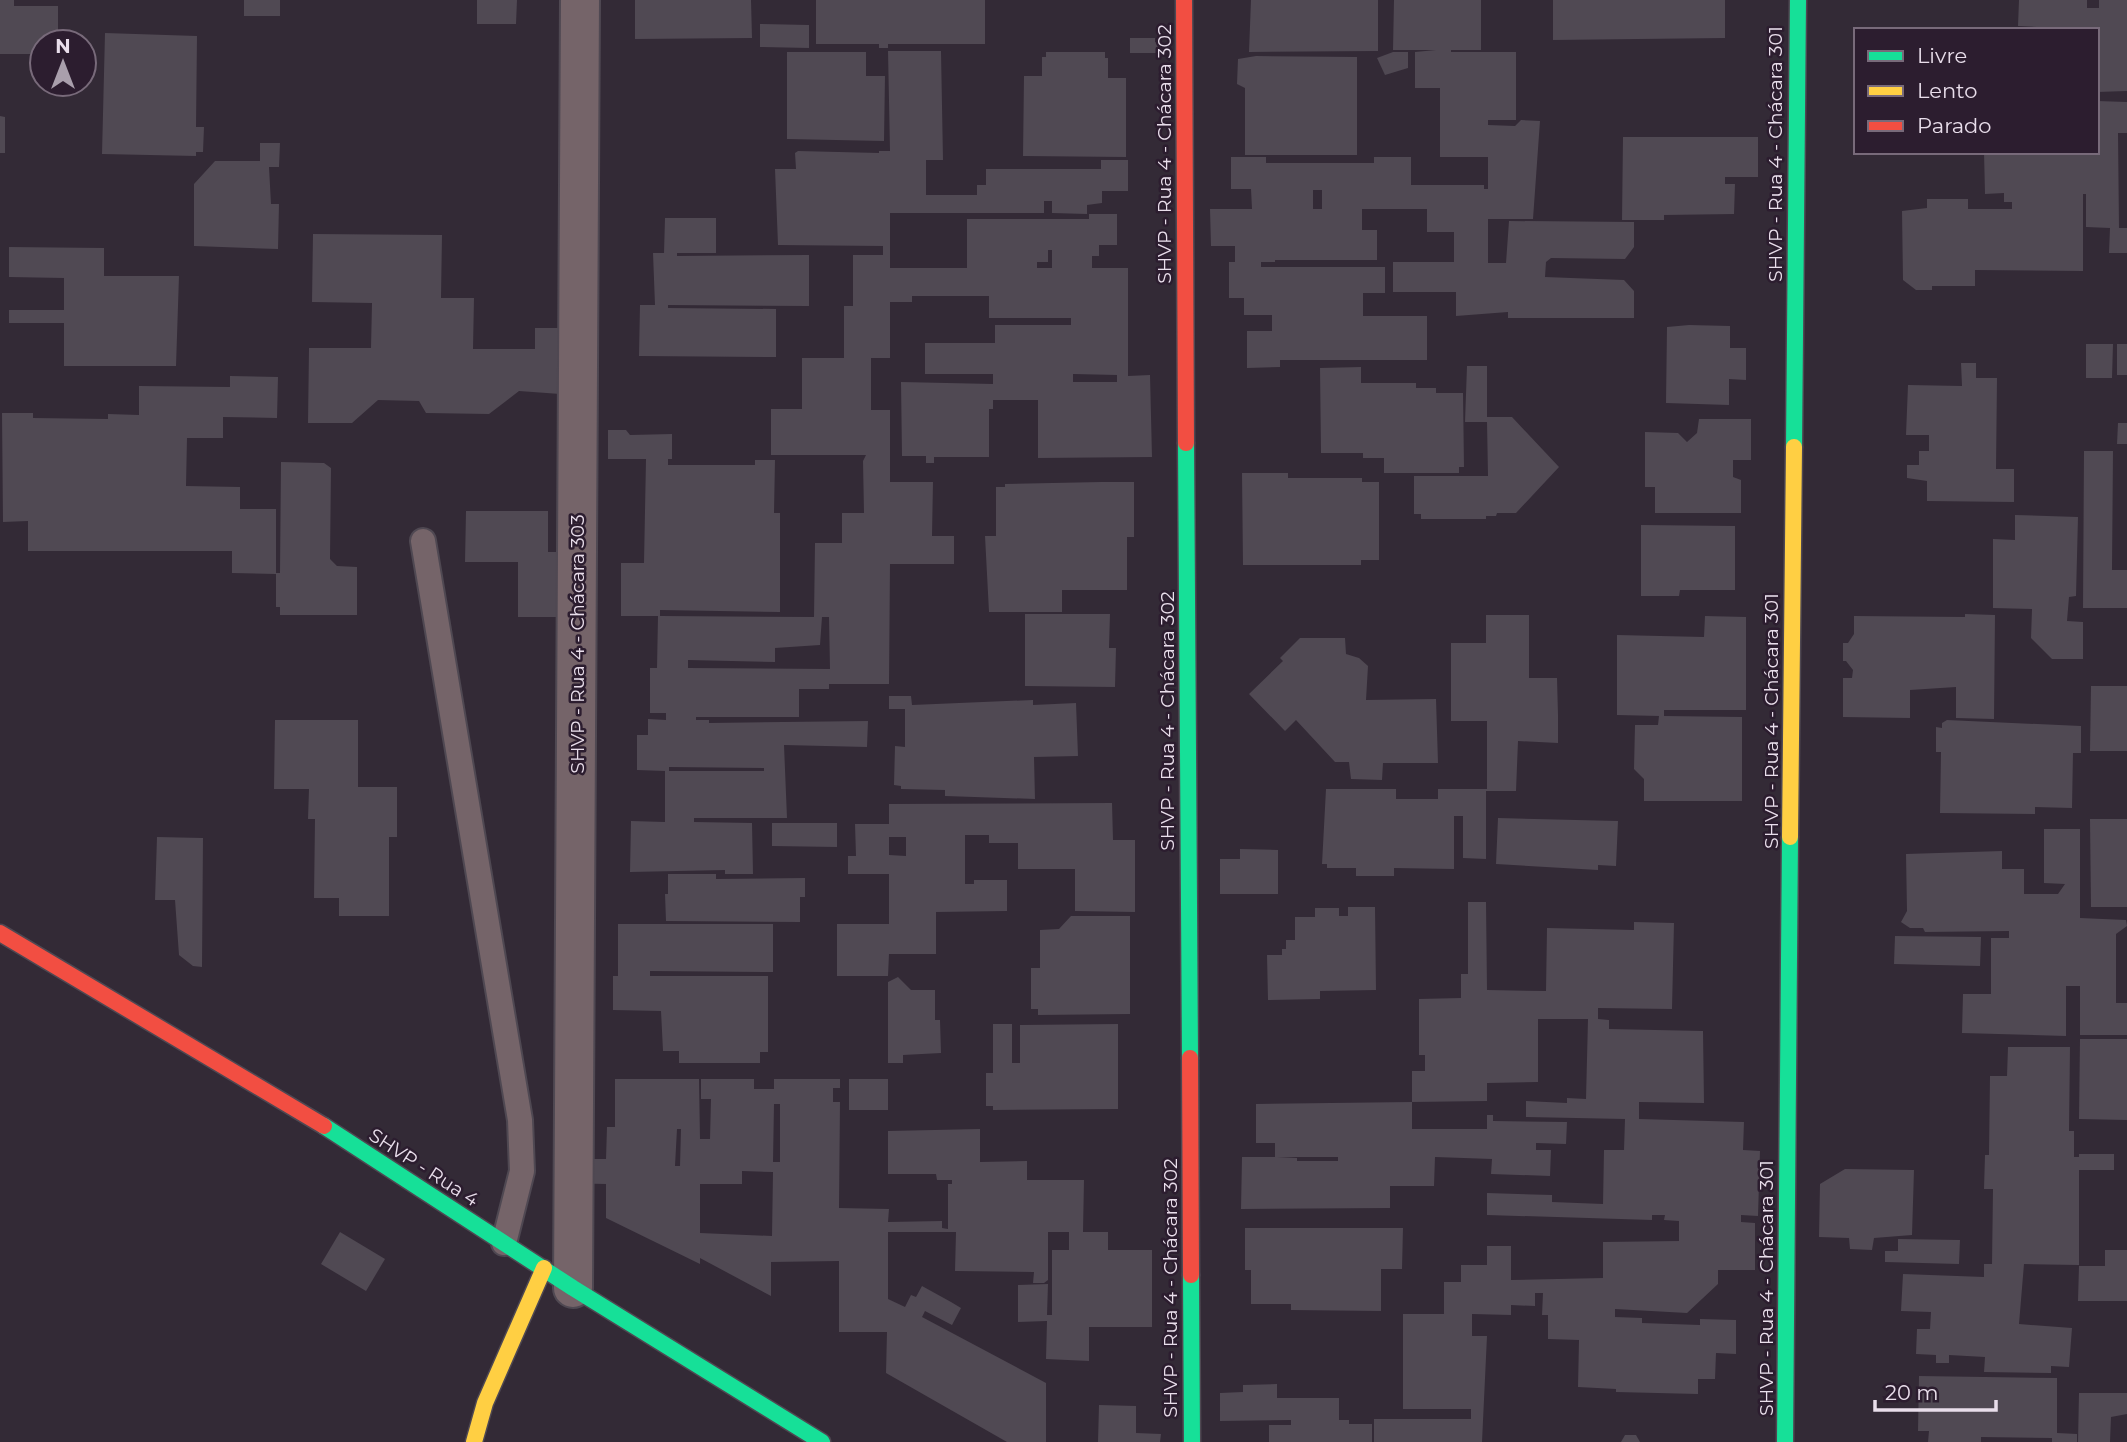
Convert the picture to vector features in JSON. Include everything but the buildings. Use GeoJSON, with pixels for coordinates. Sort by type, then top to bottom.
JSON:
{"type":"FeatureCollection","features":[{"type":"Feature","properties":{"kind":"street","name":"SHVP - Rua 4 - Chácara 303"},"geometry":{"type":"LineString","coordinates":[[558,1278],[580,0]]}},
{"type":"Feature","properties":{"kind":"street","name":"SHVP - Rua 4 - Chácara 302"},"geometry":{"type":"LineString","coordinates":[[1184,0],[1192,1442]]}},
{"type":"Feature","properties":{"kind":"street","name":"SHVP - Rua 4 - Chácara 301"},"geometry":{"type":"LineString","coordinates":[[1786,1442],[1798,0]]}},
{"type":"Feature","properties":{"kind":"street","name":"SHVP - Rua 4"},"geometry":{"type":"LineString","coordinates":[[0,933],[289,1104],[558,1278],[822,1442]]}},
{"type":"Feature","properties":{"kind":"street"},"geometry":{"type":"LineString","coordinates":[[474,1442],[485,1403],[558,1278]]}},
{"type":"Feature","properties":{"kind":"lane"},"geometry":{"type":"LineString","coordinates":[[423,541],[520,1120],[522,1171],[504,1243]]}},
{"type":"Feature","properties":{"kind":"traffic: fast"},"geometry":{"type":"LineString","coordinates":[[1794,447],[1798,0]]}},
{"type":"Feature","properties":{"kind":"traffic: fast"},"geometry":{"type":"LineString","coordinates":[[1186,443],[1190,1058]]}},
{"type":"Feature","properties":{"kind":"traffic: fast"},"geometry":{"type":"LineString","coordinates":[[1785,1442],[1790,837]]}},
{"type":"Feature","properties":{"kind":"traffic: fast"},"geometry":{"type":"LineString","coordinates":[[324,1126],[573,1288],[822,1442]]}},
{"type":"Feature","properties":{"kind":"traffic: fast"},"geometry":{"type":"LineString","coordinates":[[1191,1275],[1192,1442]]}},
{"type":"Feature","properties":{"kind":"traffic: slow"},"geometry":{"type":"LineString","coordinates":[[1790,837],[1794,447]]}},
{"type":"Feature","properties":{"kind":"traffic: slow"},"geometry":{"type":"LineString","coordinates":[[474,1442],[485,1403],[544,1268]]}},
{"type":"Feature","properties":{"kind":"traffic: jam"},"geometry":{"type":"LineString","coordinates":[[1184,0],[1186,443]]}},
{"type":"Feature","properties":{"kind":"traffic: jam"},"geometry":{"type":"LineString","coordinates":[[0,933],[324,1126]]}},
{"type":"Feature","properties":{"kind":"traffic: jam"},"geometry":{"type":"LineString","coordinates":[[1190,1058],[1191,1275]]}}]}
